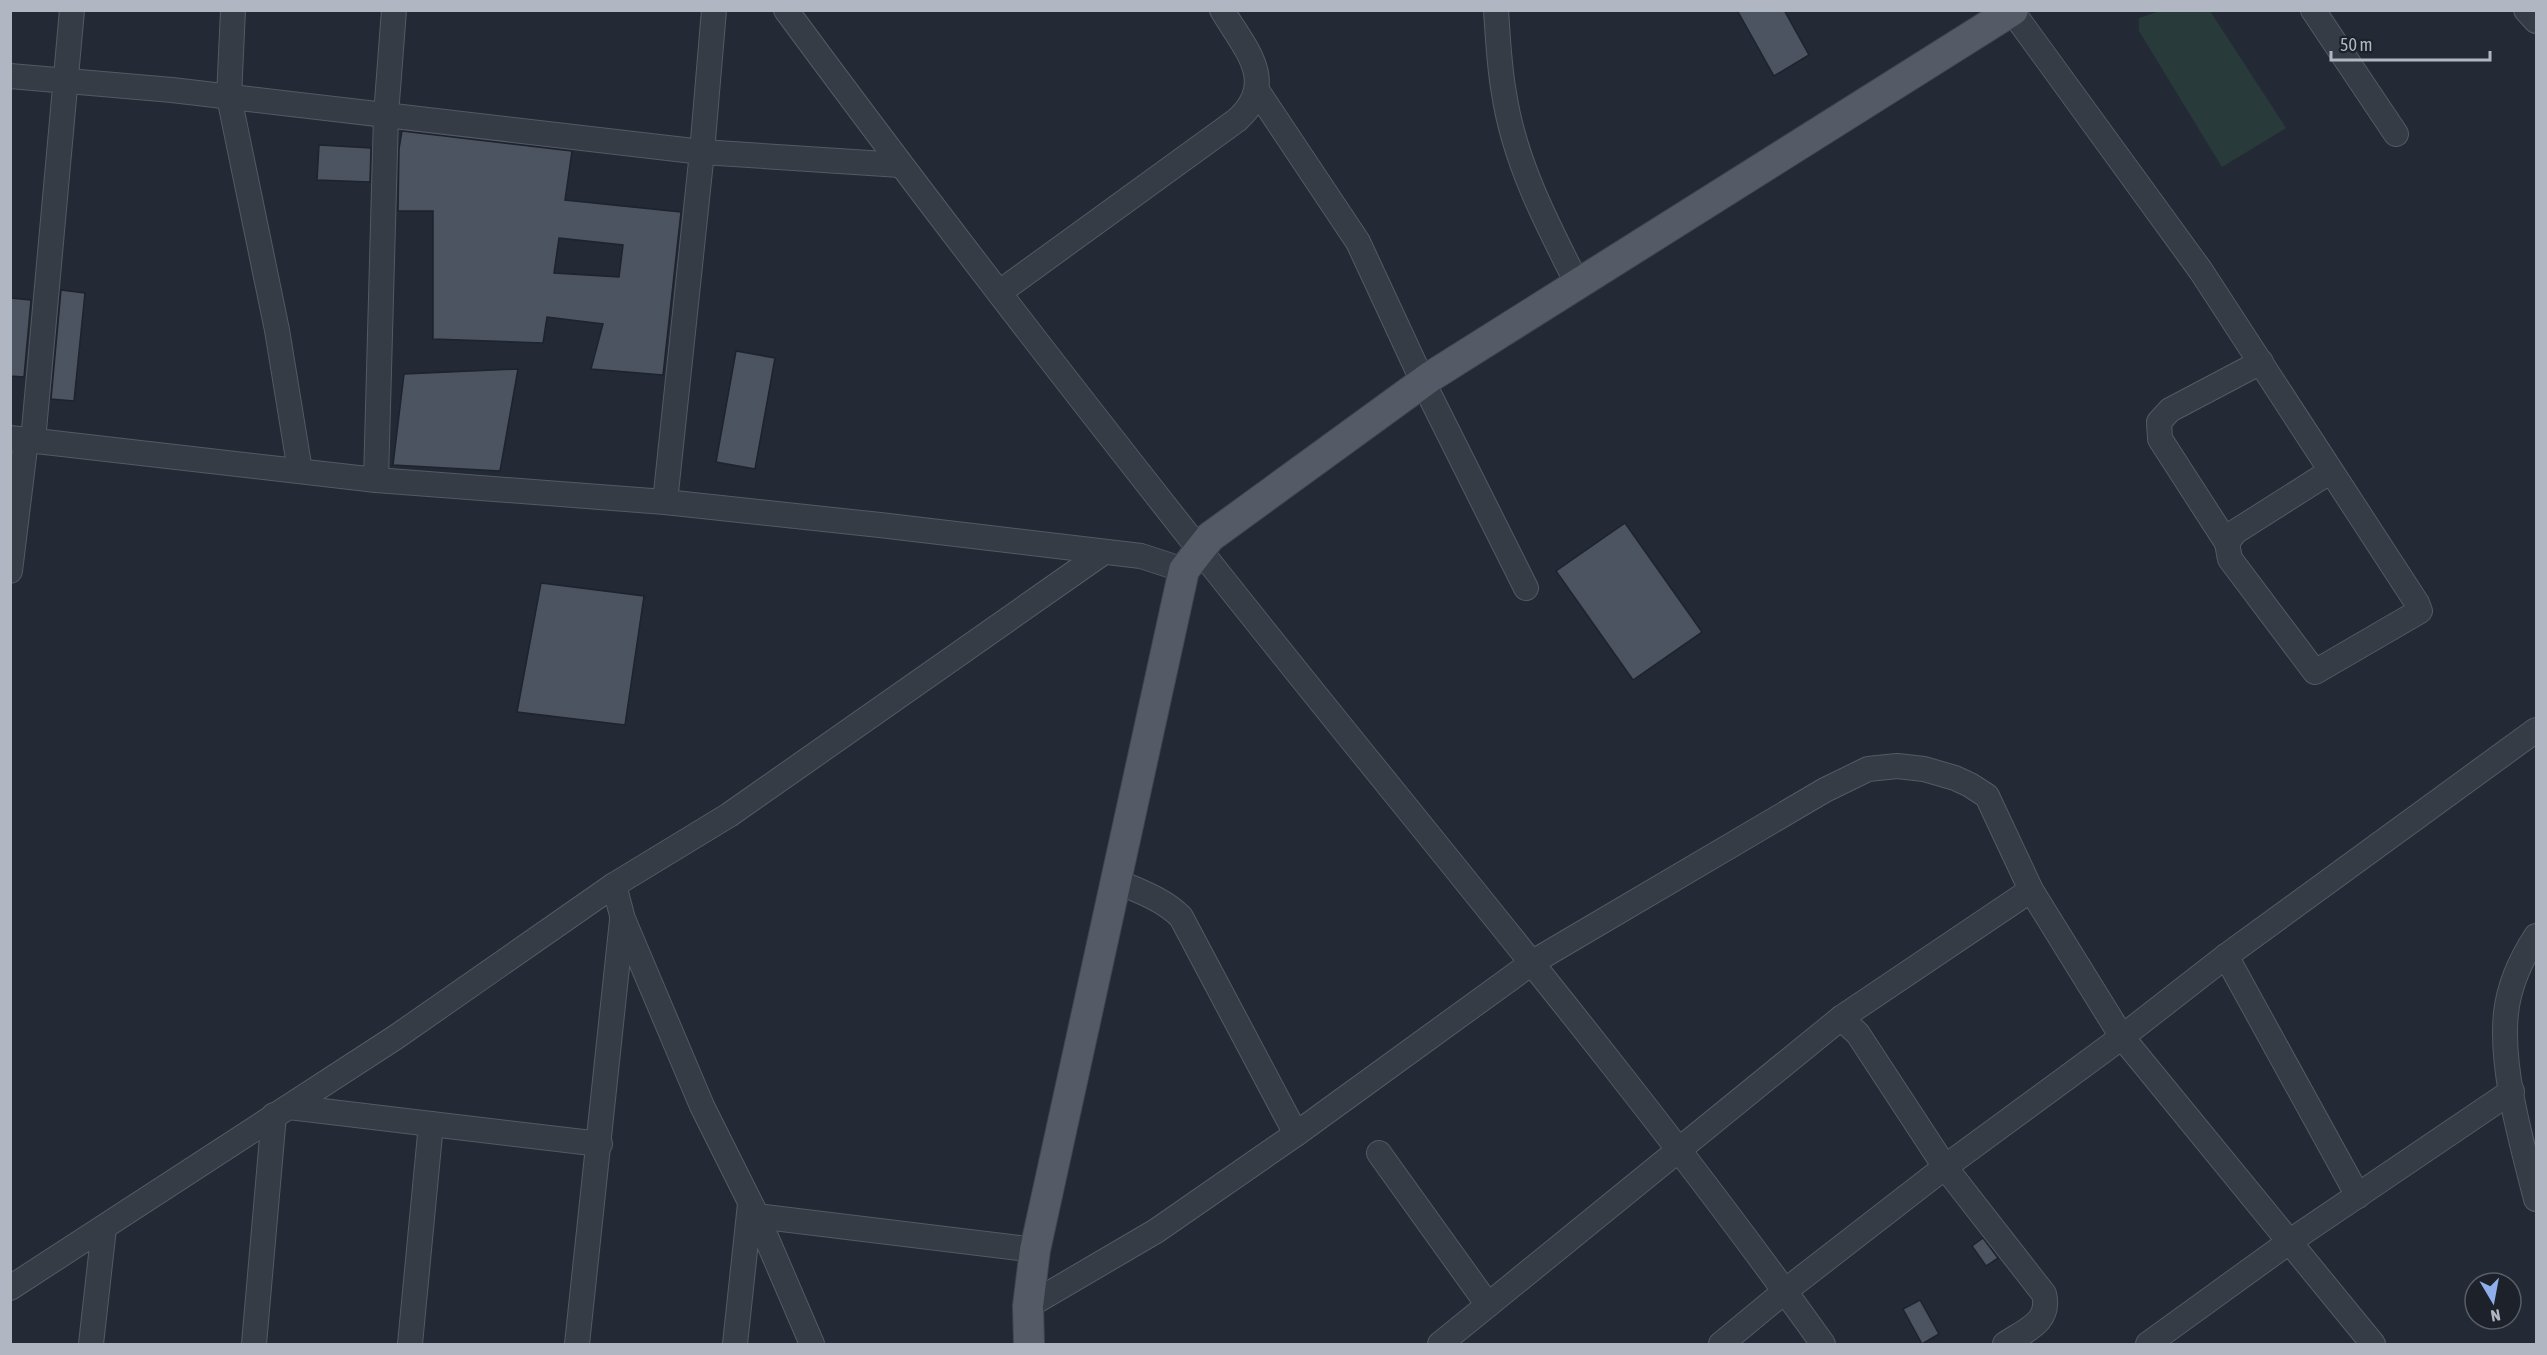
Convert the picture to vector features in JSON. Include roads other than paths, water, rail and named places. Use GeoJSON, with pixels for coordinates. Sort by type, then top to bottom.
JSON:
{"type":"FeatureCollection","features":[{"type":"Feature","properties":{"kind":"main road"},"geometry":{"type":"LineString","coordinates":[[1029,1344],[1028,1306],[1035,1250],[1116,881],[1191,559],[1210,537],[1423,382],[2014,11]]}},
{"type":"Feature","properties":{"kind":"street"},"geometry":{"type":"LineString","coordinates":[[10,571],[72,10]]}},
{"type":"Feature","properties":{"kind":"street"},"geometry":{"type":"LineString","coordinates":[[233,10],[229,97],[277,330],[300,471]]}},
{"type":"Feature","properties":{"kind":"street"},"geometry":{"type":"LineString","coordinates":[[376,480],[386,115],[394,10]]}},
{"type":"Feature","properties":{"kind":"street"},"geometry":{"type":"LineString","coordinates":[[665,502],[702,152],[714,10]]}},
{"type":"Feature","properties":{"kind":"street"},"geometry":{"type":"LineString","coordinates":[[786,10],[900,165],[1000,292],[1191,559],[1533,963],[1679,1148],[1823,1344]]}},
{"type":"Feature","properties":{"kind":"street"},"geometry":{"type":"LineString","coordinates":[[1222,10],[1252,59],[1258,92],[1358,242],[1423,382],[1526,588]]}},
{"type":"Feature","properties":{"kind":"street"},"geometry":{"type":"LineString","coordinates":[[1496,10],[1504,94],[1511,126],[1531,186],[1578,285]]}},
{"type":"Feature","properties":{"kind":"street"},"geometry":{"type":"LineString","coordinates":[[2313,10],[2396,134]]}},
{"type":"Feature","properties":{"kind":"street"},"geometry":{"type":"LineString","coordinates":[[2526,10],[2536,21]]}},
{"type":"Feature","properties":{"kind":"street"},"geometry":{"type":"LineString","coordinates":[[2014,11],[2201,271],[2417,603],[2420,611],[2315,672],[2230,559],[2227,543],[2160,439],[2159,422],[2170,410],[2260,362]]}},
{"type":"Feature","properties":{"kind":"street"},"geometry":{"type":"LineString","coordinates":[[10,76],[229,97],[702,152],[900,165]]}},
{"type":"Feature","properties":{"kind":"street"},"geometry":{"type":"LineString","coordinates":[[1000,292],[1237,120],[1250,108],[1258,92]]}},
{"type":"Feature","properties":{"kind":"street"},"geometry":{"type":"LineString","coordinates":[[23,440],[376,480],[665,502],[1104,552],[1191,559]]}},
{"type":"Feature","properties":{"kind":"street"},"geometry":{"type":"LineString","coordinates":[[2227,543],[2235,532],[2331,471]]}},
{"type":"Feature","properties":{"kind":"street"},"geometry":{"type":"LineString","coordinates":[[10,1287],[396,1037],[614,885],[729,815],[1104,552]]}},
{"type":"Feature","properties":{"kind":"street"},"geometry":{"type":"LineString","coordinates":[[1721,1344],[1785,1291],[1945,1167],[2122,1037],[2226,956],[2536,730]]}},
{"type":"Feature","properties":{"kind":"street"},"geometry":{"type":"LineString","coordinates":[[1028,1306],[1156,1231],[1296,1134],[1533,963],[1825,790],[1855,774],[1879,766],[1924,769],[1970,785],[1987,796],[2031,890],[2122,1037],[2373,1344]]}},
{"type":"Feature","properties":{"kind":"street"},"geometry":{"type":"LineString","coordinates":[[1116,881],[1172,907],[1181,916],[1296,1134]]}},
{"type":"Feature","properties":{"kind":"street"},"geometry":{"type":"LineString","coordinates":[[614,885],[623,919],[702,1106],[754,1209],[812,1344]]}},
{"type":"Feature","properties":{"kind":"street"},"geometry":{"type":"LineString","coordinates":[[1440,1344],[1841,1018],[2031,890]]}},
{"type":"Feature","properties":{"kind":"street"},"geometry":{"type":"LineString","coordinates":[[577,1344],[623,919]]}},
{"type":"Feature","properties":{"kind":"street"},"geometry":{"type":"LineString","coordinates":[[2536,936],[2522,957],[2506,1010],[2504,1038],[2512,1091],[2536,1199]]}},
{"type":"Feature","properties":{"kind":"street"},"geometry":{"type":"LineString","coordinates":[[2226,956],[2358,1196]]}},
{"type":"Feature","properties":{"kind":"street"},"geometry":{"type":"LineString","coordinates":[[1841,1018],[1858,1034],[1945,1167],[2044,1294],[2047,1306],[2044,1315],[2005,1344]]}},
{"type":"Feature","properties":{"kind":"street"},"geometry":{"type":"LineString","coordinates":[[2148,1344],[2289,1242],[2512,1091]]}},
{"type":"Feature","properties":{"kind":"street"},"geometry":{"type":"LineString","coordinates":[[281,1111],[431,1124],[600,1144]]}},
{"type":"Feature","properties":{"kind":"street"},"geometry":{"type":"LineString","coordinates":[[254,1344],[281,1111]]}},
{"type":"Feature","properties":{"kind":"street"},"geometry":{"type":"LineString","coordinates":[[410,1344],[431,1124]]}},
{"type":"Feature","properties":{"kind":"street"},"geometry":{"type":"LineString","coordinates":[[1379,1153],[1488,1305]]}},
{"type":"Feature","properties":{"kind":"street"},"geometry":{"type":"LineString","coordinates":[[754,1209],[1035,1250]]}},
{"type":"Feature","properties":{"kind":"street"},"geometry":{"type":"LineString","coordinates":[[735,1344],[754,1209]]}},
{"type":"Feature","properties":{"kind":"street"},"geometry":{"type":"LineString","coordinates":[[91,1344],[104,1228]]}}]}
